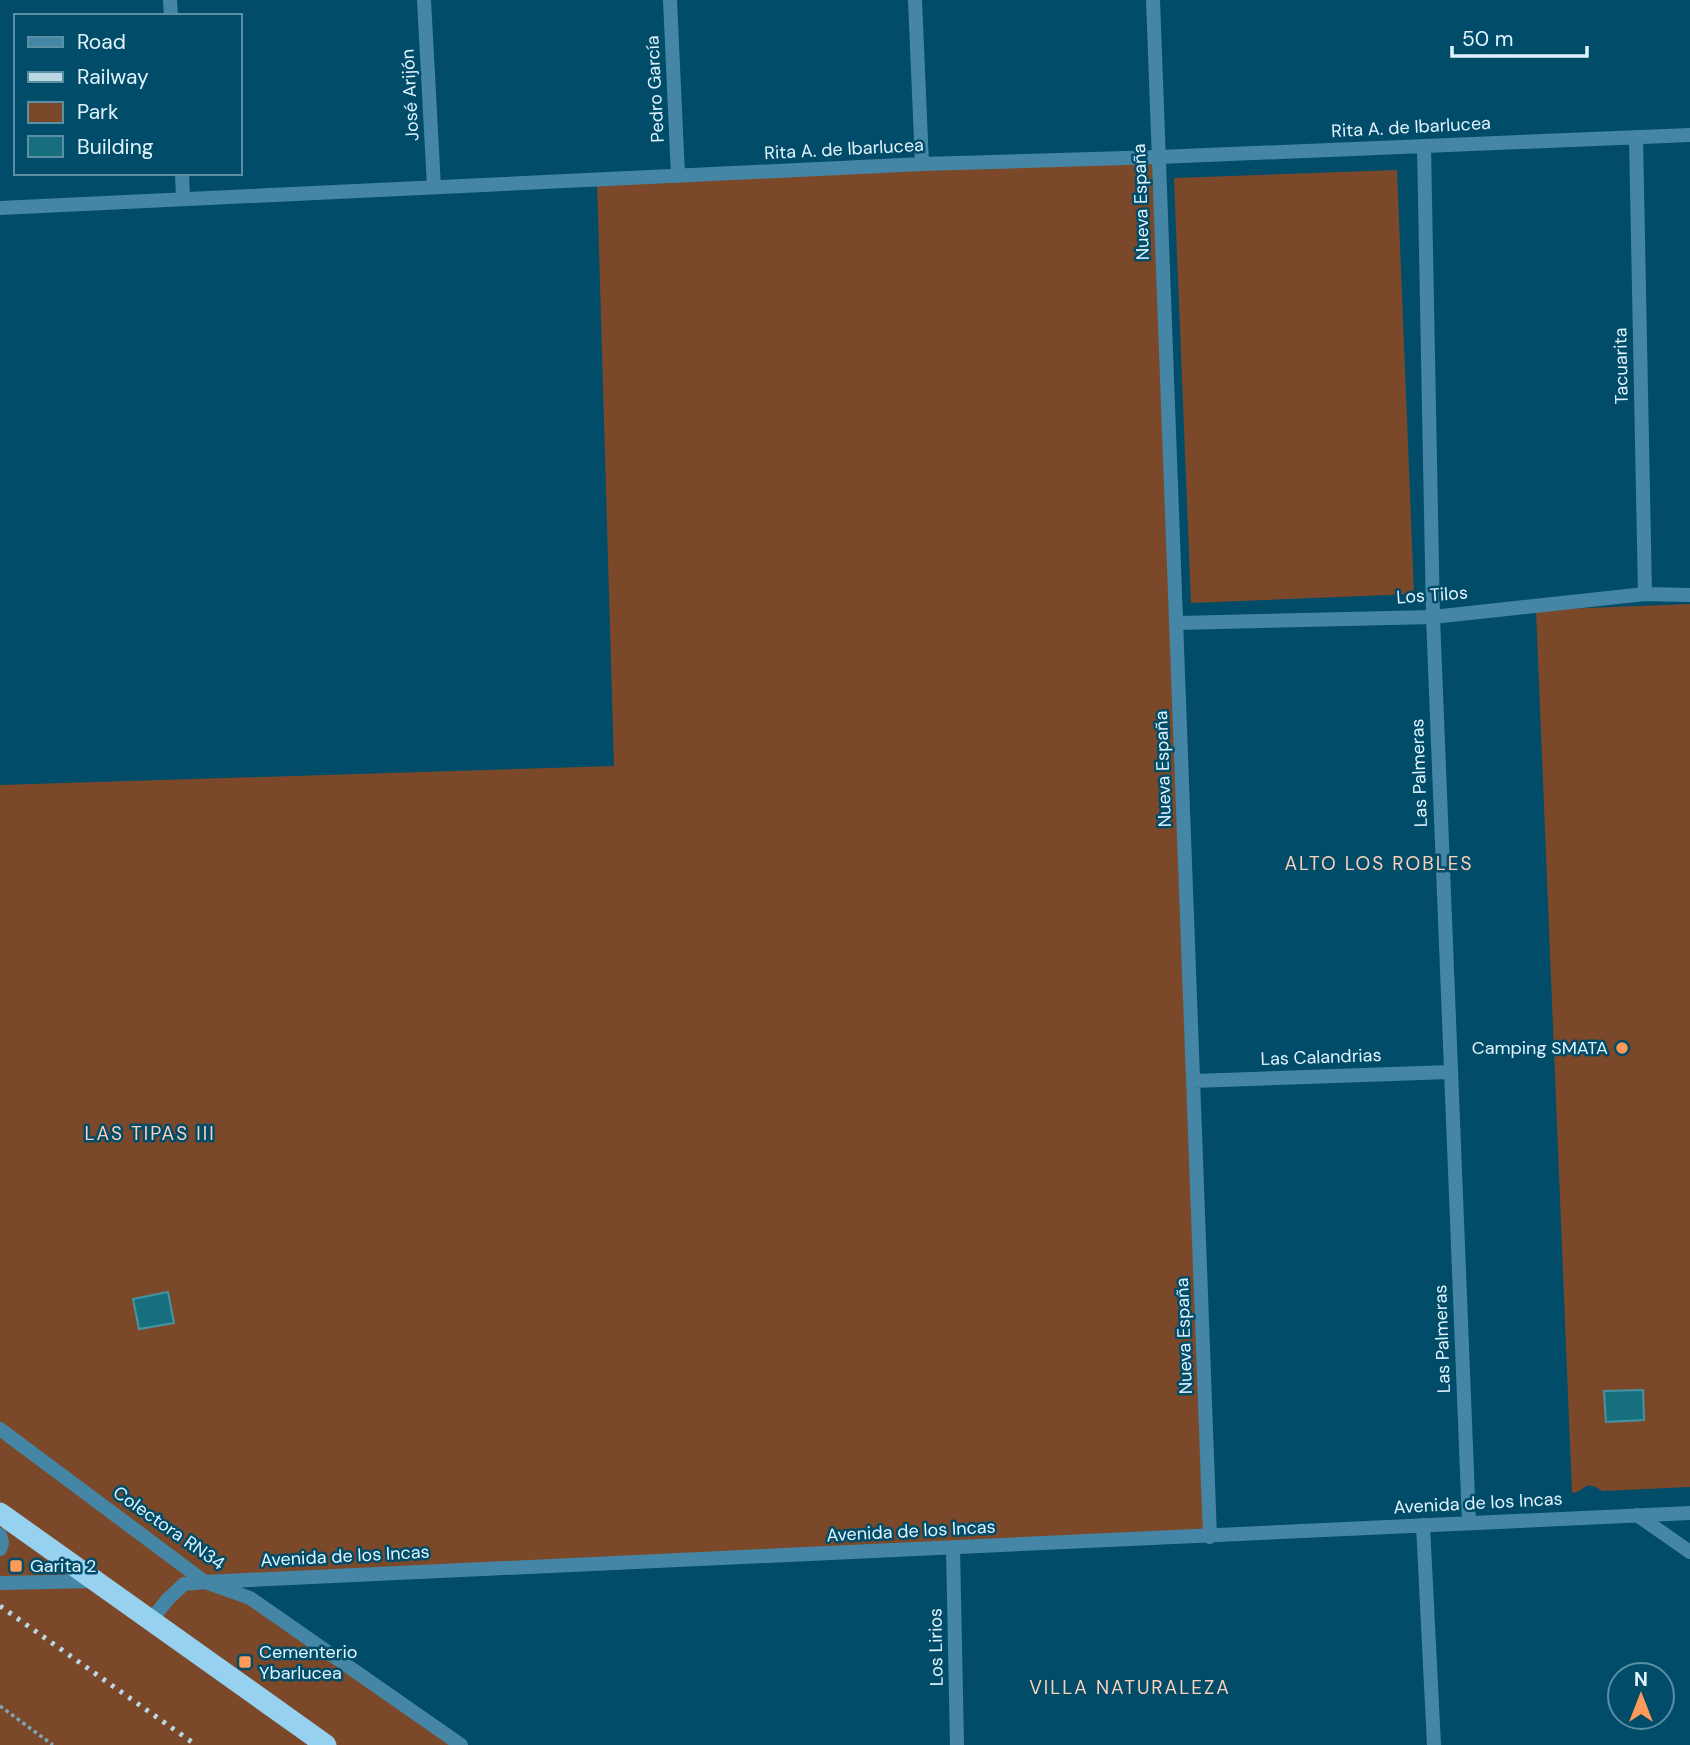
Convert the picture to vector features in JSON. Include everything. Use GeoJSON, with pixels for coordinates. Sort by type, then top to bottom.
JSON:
{"type":"FeatureCollection","features":[{"type":"Feature","properties":{"kind":"highway"},"geometry":{"type":"LineString","coordinates":[[0,1513],[326,1745]]}},
{"type":"Feature","properties":{"kind":"street","name":"José Arijón"},"geometry":{"type":"LineString","coordinates":[[424,0],[433,187]]}},
{"type":"Feature","properties":{"kind":"street","name":"Pedro García"},"geometry":{"type":"LineString","coordinates":[[670,0],[678,176]]}},
{"type":"Feature","properties":{"kind":"street"},"geometry":{"type":"LineString","coordinates":[[915,0],[922,164]]}},
{"type":"Feature","properties":{"kind":"street","name":"Nueva España"},"geometry":{"type":"LineString","coordinates":[[1153,0],[1210,1536]]}},
{"type":"Feature","properties":{"kind":"street","name":"Rita A. de Ibarlucea"},"geometry":{"type":"LineString","coordinates":[[0,208],[922,164],[1690,135]]}},
{"type":"Feature","properties":{"kind":"street","name":"Tacuarita"},"geometry":{"type":"LineString","coordinates":[[1636,137],[1646,594]]}},
{"type":"Feature","properties":{"kind":"street","name":"Las Palmeras"},"geometry":{"type":"LineString","coordinates":[[1424,147],[1433,617],[1469,1523]]}},
{"type":"Feature","properties":{"kind":"street"},"geometry":{"type":"LineString","coordinates":[[182,175],[183,199]]}},
{"type":"Feature","properties":{"kind":"street","name":"Los Tilos"},"geometry":{"type":"LineString","coordinates":[[1177,623],[1433,617],[1646,594],[1690,595]]}},
{"type":"Feature","properties":{"kind":"street","name":"Las Calandrias"},"geometry":{"type":"LineString","coordinates":[[1193,1081],[1450,1072]]}},
{"type":"Feature","properties":{"kind":"street","name":"Colectora RN34"},"geometry":{"type":"LineString","coordinates":[[0,1429],[205,1582],[250,1598],[461,1745]]}},
{"type":"Feature","properties":{"kind":"street","name":"Avenida de los Incas"},"geometry":{"type":"LineString","coordinates":[[150,1620],[184,1584],[205,1582],[1690,1513]]}},
{"type":"Feature","properties":{"kind":"street"},"geometry":{"type":"LineString","coordinates":[[1637,1515],[1690,1552]]}},
{"type":"Feature","properties":{"kind":"street"},"geometry":{"type":"LineString","coordinates":[[1423,1525],[1434,1745]]}},
{"type":"Feature","properties":{"kind":"street"},"geometry":{"type":"LineString","coordinates":[[0,1535],[0,1549]]}},
{"type":"Feature","properties":{"kind":"street","name":"Los Lirios"},"geometry":{"type":"LineString","coordinates":[[953,1548],[957,1745]]}},
{"type":"Feature","properties":{"kind":"street"},"geometry":{"type":"LineString","coordinates":[[0,1583],[95,1581]]}},
{"type":"Feature","properties":{"kind":"path"},"geometry":{"type":"LineString","coordinates":[[0,1706],[53,1745]]}},
{"type":"Feature","properties":{"kind":"green space"},"geometry":{"type":"Polygon","coordinates":[[[1159,157],[1210,1537],[208,1582],[250,1598],[461,1745],[0,1745],[0,785],[614,766],[597,180],[1159,157]]]}},
{"type":"Feature","properties":{"kind":"green space"},"geometry":{"type":"Polygon","coordinates":[[[1397,170],[1414,594],[1191,603],[1174,178],[1397,170]]]}},
{"type":"Feature","properties":{"kind":"green space","name":"Camping SMATA"},"geometry":{"type":"Polygon","coordinates":[[[1690,604],[1690,1487],[1602,1491],[1588,1486],[1572,1493],[1536,610],[1690,604]]]}},
{"type":"Feature","properties":{"kind":"building"},"geometry":{"type":"Polygon","coordinates":[[[168,1292],[174,1323],[139,1329],[133,1299],[168,1292]]]}},
{"type":"Feature","properties":{"kind":"building"},"geometry":{"type":"Polygon","coordinates":[[[1643,1390],[1644,1420],[1606,1422],[1604,1391],[1643,1390]]]}},
{"type":"Feature","properties":{"kind":"railway"},"geometry":{"type":"LineString","coordinates":[[0,1606],[196,1745]]}},
{"type":"Feature","properties":{"kind":"place","name":"Camping SMATA"},"geometry":{"type":"Point","coordinates":[1622,1048]}},
{"type":"Feature","properties":{"kind":"place","name":"Garita 2"},"geometry":{"type":"Point","coordinates":[16,1566]}},
{"type":"Feature","properties":{"kind":"place","name":"Cementerio Ybarlucea"},"geometry":{"type":"Point","coordinates":[245,1662]}},
{"type":"Feature","properties":{"kind":"district","name":"ALTO LOS ROBLES"},"geometry":{"type":"Point","coordinates":[1379,863]}},
{"type":"Feature","properties":{"kind":"district","name":"LAS TIPAS III"},"geometry":{"type":"Point","coordinates":[150,1133]}},
{"type":"Feature","properties":{"kind":"district","name":"VILLA NATURALEZA"},"geometry":{"type":"Point","coordinates":[1130,1687]}}]}
